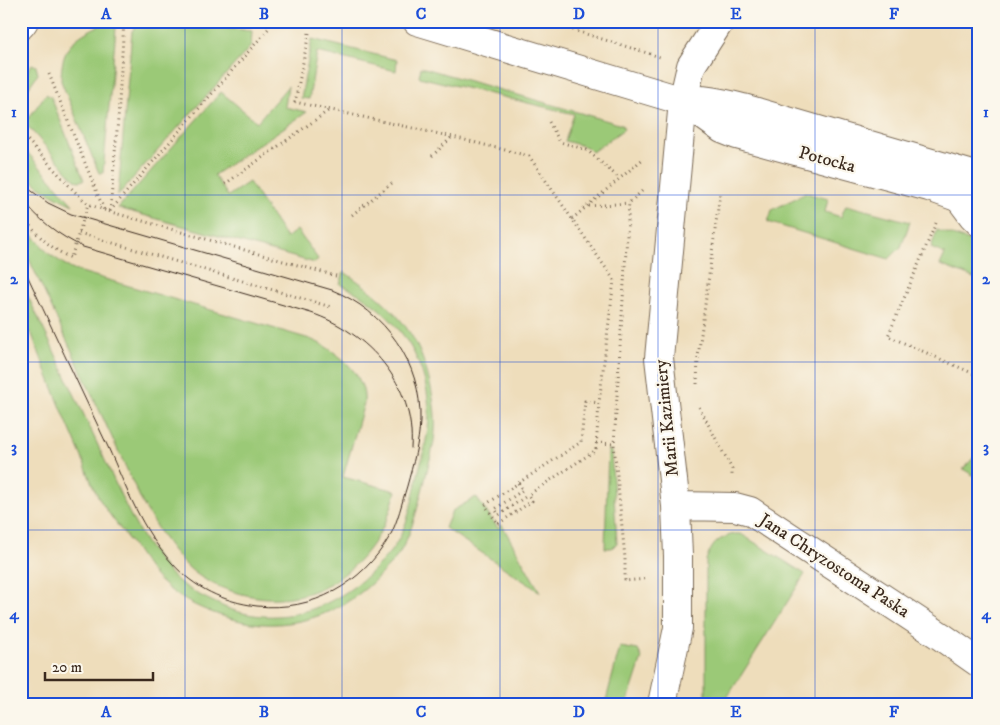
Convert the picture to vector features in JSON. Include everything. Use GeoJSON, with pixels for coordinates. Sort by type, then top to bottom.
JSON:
{"type":"FeatureCollection","features":[{"type":"Feature","properties":{"kind":"street"},"geometry":{"type":"LineString","coordinates":[[21,25],[24,21]]}},
{"type":"Feature","properties":{"kind":"street","name":"Potocka"},"geometry":{"type":"LineString","coordinates":[[417,21],[683,101],[722,129],[736,135],[929,187],[969,202]]}},
{"type":"Feature","properties":{"kind":"street","name":"Marii Kazimiery"},"geometry":{"type":"LineString","coordinates":[[662,704],[678,628],[676,506],[659,358],[683,101],[691,66],[720,21]]}},
{"type":"Feature","properties":{"kind":"street","name":"Potocka"},"geometry":{"type":"LineString","coordinates":[[683,101],[697,99],[744,108],[979,177]]}},
{"type":"Feature","properties":{"kind":"street"},"geometry":{"type":"LineString","coordinates":[[934,165],[969,202],[973,216],[979,222]]}},
{"type":"Feature","properties":{"kind":"street","name":"Jana Chryzostoma Paska"},"geometry":{"type":"LineString","coordinates":[[676,506],[735,507],[750,511],[979,663]]}},
{"type":"Feature","properties":{"kind":"path"},"geometry":{"type":"LineString","coordinates":[[110,211],[124,21]]}},
{"type":"Feature","properties":{"kind":"path"},"geometry":{"type":"LineString","coordinates":[[544,21],[691,66]]}},
{"type":"Feature","properties":{"kind":"path"},"geometry":{"type":"LineString","coordinates":[[110,211],[269,28]]}},
{"type":"Feature","properties":{"kind":"path"},"geometry":{"type":"LineString","coordinates":[[309,33],[295,102],[453,136],[529,156],[614,280],[599,403],[596,450],[499,515],[495,509],[523,490],[518,483]]}},
{"type":"Feature","properties":{"kind":"path"},"geometry":{"type":"LineString","coordinates":[[49,74],[104,210]]}},
{"type":"Feature","properties":{"kind":"path"},"geometry":{"type":"LineString","coordinates":[[225,184],[329,110]]}},
{"type":"Feature","properties":{"kind":"path"},"geometry":{"type":"LineString","coordinates":[[549,122],[560,142],[587,150],[620,179]]}},
{"type":"Feature","properties":{"kind":"path"},"geometry":{"type":"LineString","coordinates":[[21,133],[88,204],[336,276]]}},
{"type":"Feature","properties":{"kind":"path"},"geometry":{"type":"LineString","coordinates":[[432,156],[453,136]]}},
{"type":"Feature","properties":{"kind":"path"},"geometry":{"type":"LineString","coordinates":[[572,219],[647,155]]}},
{"type":"Feature","properties":{"kind":"path"},"geometry":{"type":"LineString","coordinates":[[352,215],[392,183]]}},
{"type":"Feature","properties":{"kind":"path"},"geometry":{"type":"LineString","coordinates":[[588,206],[628,203],[646,187]]}},
{"type":"Feature","properties":{"kind":"path"},"geometry":{"type":"LineString","coordinates":[[697,393],[698,357],[720,193]]}},
{"type":"Feature","properties":{"kind":"path"},"geometry":{"type":"LineString","coordinates":[[628,203],[614,444],[625,558],[625,581],[677,578]]}},
{"type":"Feature","properties":{"kind":"path"},"geometry":{"type":"LineString","coordinates":[[21,214],[44,241],[57,252],[71,258],[88,204]]}},
{"type":"Feature","properties":{"kind":"path"},"geometry":{"type":"LineString","coordinates":[[936,223],[888,336],[979,376]]}},
{"type":"Feature","properties":{"kind":"path"},"geometry":{"type":"LineString","coordinates":[[79,232],[331,307]]}},
{"type":"Feature","properties":{"kind":"path"},"geometry":{"type":"LineString","coordinates":[[528,495],[532,501],[498,524],[485,505],[581,442],[585,401],[599,403]]}},
{"type":"Feature","properties":{"kind":"path"},"geometry":{"type":"LineString","coordinates":[[696,402],[732,469],[733,477]]}},
{"type":"Feature","properties":{"kind":"path"},"geometry":{"type":"LineString","coordinates":[[596,442],[614,444]]}},
{"type":"Feature","properties":{"kind":"green space"},"geometry":{"type":"Polygon","coordinates":[[[113,21],[116,28],[103,173],[99,173],[61,81],[64,57],[73,42],[88,31],[113,21]]]}},
{"type":"Feature","properties":{"kind":"green space"},"geometry":{"type":"Polygon","coordinates":[[[140,21],[171,21],[252,31],[251,46],[118,195],[132,31],[140,21]]]}},
{"type":"Feature","properties":{"kind":"green space"},"geometry":{"type":"Polygon","coordinates":[[[312,39],[397,60],[396,71],[317,52],[309,99],[301,98],[312,39]]]}},
{"type":"Feature","properties":{"kind":"green space"},"geometry":{"type":"Polygon","coordinates":[[[32,64],[36,66],[38,74],[21,98],[21,79],[32,64]]]}},
{"type":"Feature","properties":{"kind":"green space"},"geometry":{"type":"Polygon","coordinates":[[[421,67],[622,125],[624,129],[592,152],[587,147],[565,141],[574,114],[419,77],[421,67]]]}},
{"type":"Feature","properties":{"kind":"green space"},"geometry":{"type":"Polygon","coordinates":[[[288,86],[285,107],[307,112],[214,175],[228,196],[249,182],[286,238],[297,230],[318,259],[315,263],[118,208],[221,92],[257,122],[288,86]]]}},
{"type":"Feature","properties":{"kind":"green space"},"geometry":{"type":"Polygon","coordinates":[[[46,94],[51,97],[84,180],[75,180],[25,123],[46,94]]]}},
{"type":"Feature","properties":{"kind":"green space"},"geometry":{"type":"Polygon","coordinates":[[[21,145],[73,205],[45,190],[21,170],[21,145]]]}},
{"type":"Feature","properties":{"kind":"green space"},"geometry":{"type":"Polygon","coordinates":[[[806,193],[828,199],[825,212],[841,217],[846,205],[910,222],[901,247],[889,259],[768,222],[772,210],[806,193]]]}},
{"type":"Feature","properties":{"kind":"green space"},"geometry":{"type":"Polygon","coordinates":[[[21,221],[48,253],[71,269],[310,339],[320,343],[348,364],[360,382],[364,392],[364,403],[343,477],[396,491],[385,523],[360,560],[326,586],[287,598],[265,598],[235,592],[206,580],[188,567],[163,537],[142,502],[21,242],[21,221]]]}},
{"type":"Feature","properties":{"kind":"green space"},"geometry":{"type":"Polygon","coordinates":[[[937,230],[973,242],[979,247],[979,280],[940,265],[945,254],[931,248],[937,230]]]}},
{"type":"Feature","properties":{"kind":"green space"},"geometry":{"type":"Polygon","coordinates":[[[344,272],[377,296],[406,327],[423,359],[429,379],[435,412],[434,438],[415,518],[408,536],[397,557],[366,589],[331,611],[291,623],[271,624],[250,623],[203,609],[178,596],[158,580],[100,500],[31,332],[21,339],[21,282],[129,513],[155,556],[185,586],[222,606],[242,613],[282,616],[320,606],[337,597],[370,573],[385,558],[397,542],[408,518],[427,436],[429,413],[427,392],[422,371],[414,353],[403,335],[375,306],[340,284],[344,272]]]}},
{"type":"Feature","properties":{"kind":"green space"},"geometry":{"type":"Polygon","coordinates":[[[608,449],[611,451],[617,543],[612,548],[605,548],[608,449]]]}},
{"type":"Feature","properties":{"kind":"green space"},"geometry":{"type":"Polygon","coordinates":[[[979,452],[979,479],[963,469],[979,452]]]}},
{"type":"Feature","properties":{"kind":"green space"},"geometry":{"type":"Polygon","coordinates":[[[476,497],[498,528],[502,525],[540,592],[445,528],[452,511],[476,497]]]}},
{"type":"Feature","properties":{"kind":"green space"},"geometry":{"type":"Polygon","coordinates":[[[734,534],[741,534],[805,574],[723,704],[706,704],[706,560],[716,542],[734,534]]]}},
{"type":"Feature","properties":{"kind":"green space"},"geometry":{"type":"Polygon","coordinates":[[[620,647],[638,650],[642,658],[627,704],[605,704],[620,647]]]}},
{"type":"Feature","properties":{"kind":"tram line"},"geometry":{"type":"LineString","coordinates":[[21,183],[48,203],[71,214],[332,290],[351,299],[384,325],[397,342],[415,379],[420,421],[415,453],[400,511],[390,536],[379,553],[350,581],[334,591],[316,599],[278,607],[257,606],[233,601],[210,592],[190,580],[161,550],[143,523],[21,262]]}},
{"type":"Feature","properties":{"kind":"tram line"},"geometry":{"type":"LineString","coordinates":[[21,197],[34,213],[49,226],[83,247],[311,313],[351,333],[369,347],[397,383],[406,403],[410,425],[411,448]]}}]}
